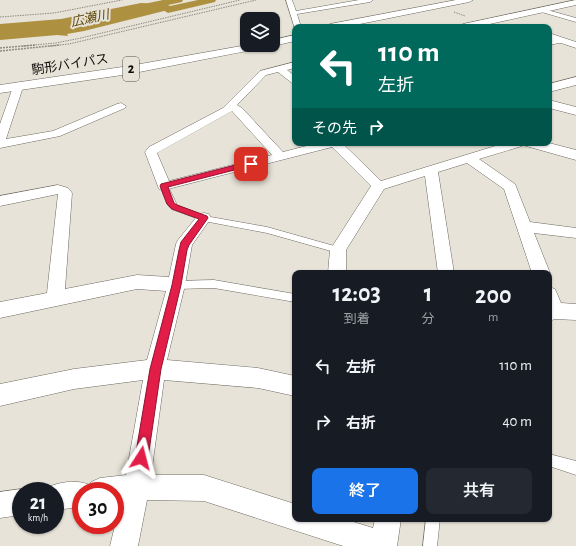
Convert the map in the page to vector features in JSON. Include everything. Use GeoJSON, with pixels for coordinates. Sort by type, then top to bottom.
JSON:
{"type":"FeatureCollection","features":[{"type":"Feature","properties":{"kind":"main road"},"geometry":{"type":"LineString","coordinates":[[345,24],[469,0]]}},
{"type":"Feature","properties":{"kind":"main road"},"geometry":{"type":"LineString","coordinates":[[365,24],[479,1]]}},
{"type":"Feature","properties":{"kind":"main road"},"geometry":{"type":"LineString","coordinates":[[476,24],[576,2]]}},
{"type":"Feature","properties":{"kind":"main road"},"geometry":{"type":"LineString","coordinates":[[498,19],[513,24]]}},
{"type":"Feature","properties":{"kind":"main road"},"geometry":{"type":"LineString","coordinates":[[280,37],[292,35]]}},
{"type":"Feature","properties":{"kind":"main road"},"geometry":{"type":"LineString","coordinates":[[552,37],[576,45]]}},
{"type":"Feature","properties":{"kind":"main road"},"geometry":{"type":"LineString","coordinates":[[280,41],[292,39]]}},
{"type":"Feature","properties":{"kind":"main road","name":"駒形バイパス"},"geometry":{"type":"LineString","coordinates":[[0,89],[18,87],[240,44]]}},
{"type":"Feature","properties":{"kind":"main road","name":"駒形バイパス"},"geometry":{"type":"LineString","coordinates":[[0,84],[54,79],[137,68],[240,49]]}},
{"type":"Feature","properties":{"kind":"main road"},"geometry":{"type":"LineString","coordinates":[[552,87],[576,81]]}},
{"type":"Feature","properties":{"kind":"main road"},"geometry":{"type":"LineString","coordinates":[[552,105],[576,111]]}},
{"type":"Feature","properties":{"kind":"main road"},"geometry":{"type":"LineString","coordinates":[[542,146],[576,155]]}},
{"type":"Feature","properties":{"kind":"street"},"geometry":{"type":"LineString","coordinates":[[289,0],[296,24]]}},
{"type":"Feature","properties":{"kind":"street"},"geometry":{"type":"LineString","coordinates":[[293,13],[348,2],[370,0]]}},
{"type":"Feature","properties":{"kind":"street"},"geometry":{"type":"LineString","coordinates":[[540,10],[576,20]]}},
{"type":"Feature","properties":{"kind":"street"},"geometry":{"type":"LineString","coordinates":[[552,42],[561,40]]}},
{"type":"Feature","properties":{"kind":"street"},"geometry":{"type":"LineString","coordinates":[[292,66],[262,73],[231,106],[152,150],[151,152],[164,186],[322,146]]}},
{"type":"Feature","properties":{"kind":"street"},"geometry":{"type":"LineString","coordinates":[[279,68],[292,79]]}},
{"type":"Feature","properties":{"kind":"street"},"geometry":{"type":"LineString","coordinates":[[0,140],[18,87]]}},
{"type":"Feature","properties":{"kind":"street"},"geometry":{"type":"LineString","coordinates":[[0,144],[56,134],[121,106]]}},
{"type":"Feature","properties":{"kind":"street"},"geometry":{"type":"LineString","coordinates":[[231,106],[238,110],[280,156]]}},
{"type":"Feature","properties":{"kind":"street"},"geometry":{"type":"LineString","coordinates":[[337,146],[379,186]]}},
{"type":"Feature","properties":{"kind":"street"},"geometry":{"type":"LineString","coordinates":[[337,270],[338,250],[375,190],[379,186],[508,146]]}},
{"type":"Feature","properties":{"kind":"street"},"geometry":{"type":"LineString","coordinates":[[469,158],[510,187],[540,270]]}},
{"type":"Feature","properties":{"kind":"street"},"geometry":{"type":"LineString","coordinates":[[432,170],[446,270]]}},
{"type":"Feature","properties":{"kind":"street"},"geometry":{"type":"LineString","coordinates":[[0,201],[58,189],[65,193],[55,299]]}},
{"type":"Feature","properties":{"kind":"street"},"geometry":{"type":"LineString","coordinates":[[124,546],[136,487],[155,369],[176,285],[184,244],[204,218]]}},
{"type":"Feature","properties":{"kind":"street"},"geometry":{"type":"LineString","coordinates":[[525,227],[576,233]]}},
{"type":"Feature","properties":{"kind":"street"},"geometry":{"type":"LineString","coordinates":[[0,310],[137,282],[176,285]]}},
{"type":"Feature","properties":{"kind":"street"},"geometry":{"type":"LineString","coordinates":[[552,312],[576,312]]}},
{"type":"Feature","properties":{"kind":"street"},"geometry":{"type":"LineString","coordinates":[[0,395],[74,379],[155,369],[258,378],[292,385]]}},
{"type":"Feature","properties":{"kind":"street"},"geometry":{"type":"LineString","coordinates":[[124,488],[136,487],[204,488],[292,516]]}},
{"type":"Feature","properties":{"kind":"street"},"geometry":{"type":"LineString","coordinates":[[0,506],[12,504]]}},
{"type":"Feature","properties":{"kind":"street"},"geometry":{"type":"LineString","coordinates":[[309,522],[383,546],[387,522]]}},
{"type":"Feature","properties":{"kind":"lane"},"geometry":{"type":"LineString","coordinates":[[164,186],[171,204],[174,207],[204,218],[267,230],[338,250]]}},
{"type":"Feature","properties":{"kind":"lane"},"geometry":{"type":"LineString","coordinates":[[176,285],[214,284],[292,297]]}},
{"type":"Feature","properties":{"kind":"lane"},"geometry":{"type":"LineString","coordinates":[[552,461],[576,468]]}},
{"type":"Feature","properties":{"kind":"lane"},"geometry":{"type":"LineString","coordinates":[[430,546],[434,522]]}},
{"type":"Feature","properties":{"kind":"path"},"geometry":{"type":"LineString","coordinates":[[0,17],[54,14],[122,0]]}},
{"type":"Feature","properties":{"kind":"path"},"geometry":{"type":"LineString","coordinates":[[0,48],[56,43],[81,38],[240,0]]}},
{"type":"Feature","properties":{"kind":"path"},"geometry":{"type":"LineString","coordinates":[[0,51],[69,44],[136,30],[256,0]]}},
{"type":"Feature","properties":{"kind":"water"},"geometry":{"type":"Polygon","coordinates":[[[141,3],[161,4],[168,10],[67,34],[68,36],[57,35],[0,40],[0,24],[61,19],[141,3]]]}},
{"type":"Feature","properties":{"kind":"waterway","name":"広瀬川"},"geometry":{"type":"LineString","coordinates":[[120,12],[178,0]]}},
{"type":"Feature","properties":{"kind":"waterway"},"geometry":{"type":"LineString","coordinates":[[161,5],[168,10],[211,0]]}},
{"type":"Feature","properties":{"kind":"route"},"geometry":{"type":"LineString","coordinates":[[141,458],[155,369],[165,334],[184,244],[204,218],[174,207],[171,204],[164,186],[251,164]]}}]}
